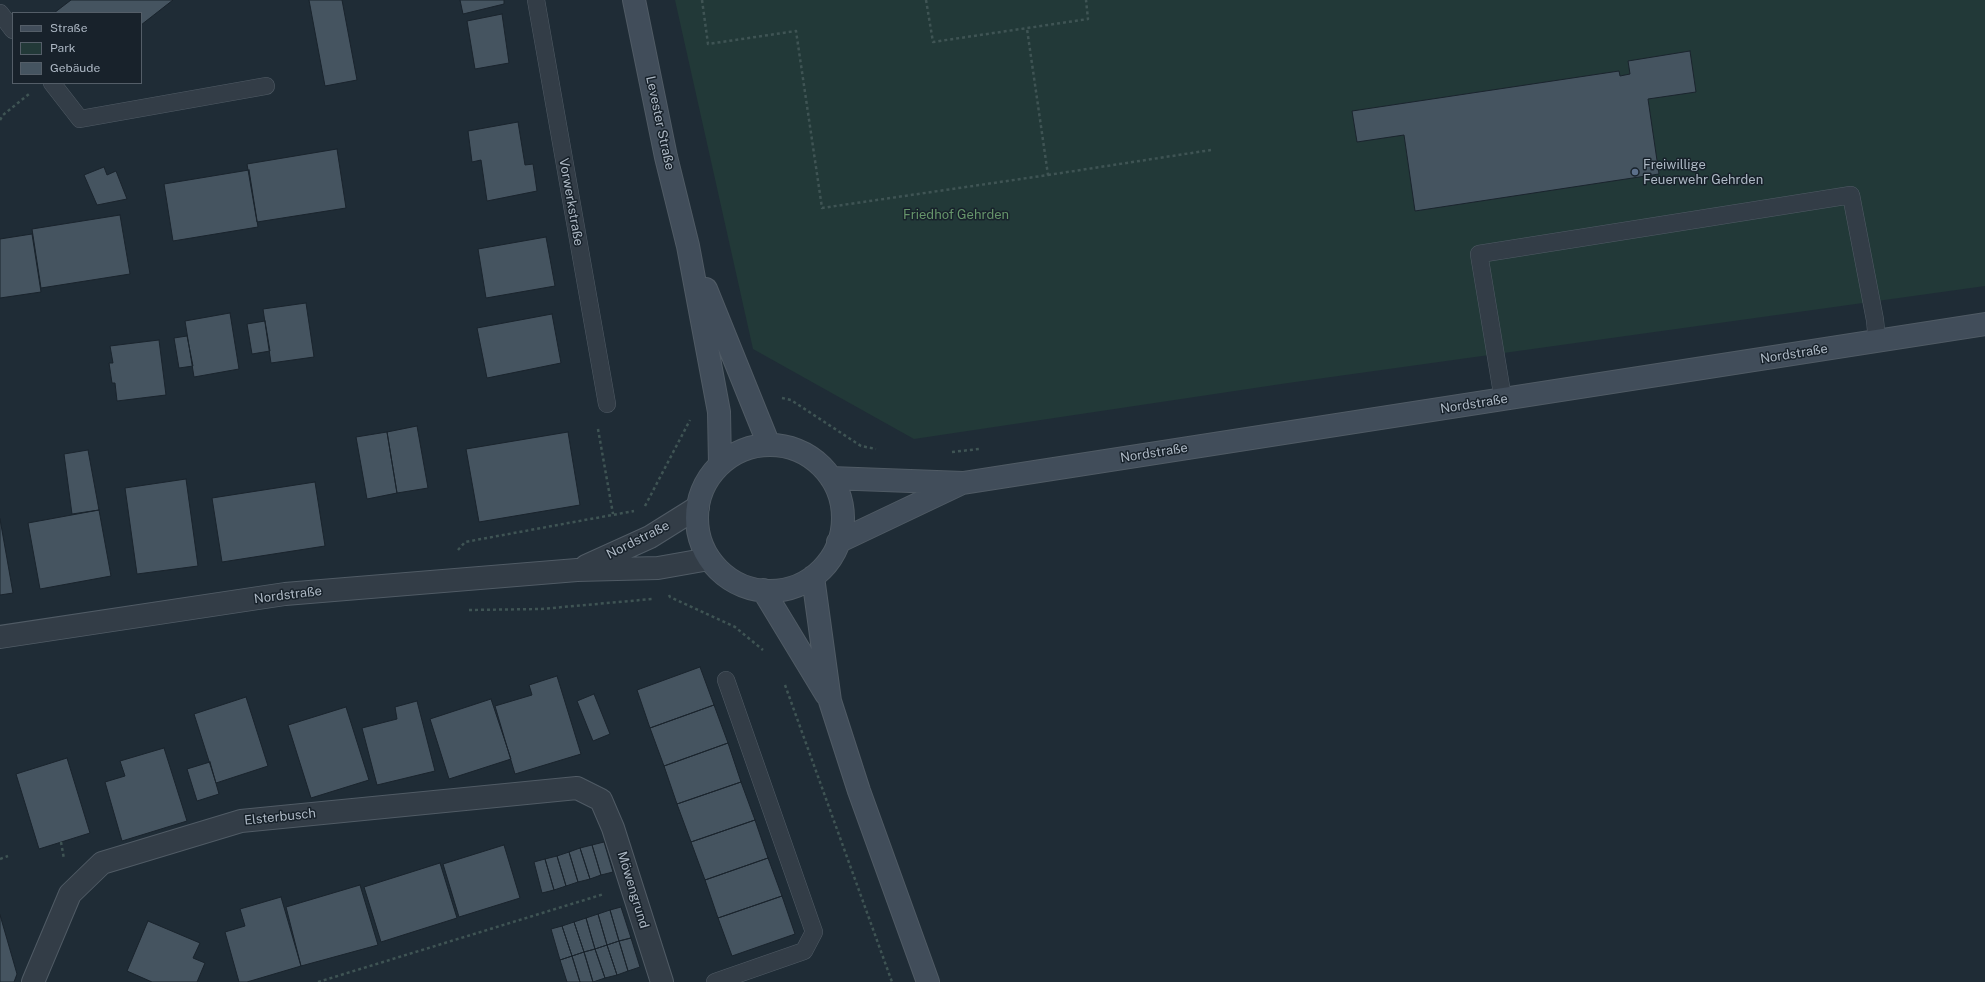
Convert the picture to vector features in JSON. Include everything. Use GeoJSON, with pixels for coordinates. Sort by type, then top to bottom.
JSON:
{"type":"FeatureCollection","features":[{"type":"Feature","properties":{"kind":"street","name":"Levester Straße"},"geometry":{"type":"LineString","coordinates":[[634,0],[666,157],[688,246],[719,412],[720,464]]}},
{"type":"Feature","properties":{"kind":"street","name":"Levester Straße"},"geometry":{"type":"LineString","coordinates":[[688,246],[769,445]]}},
{"type":"Feature","properties":{"kind":"street","name":"Nordstraße"},"geometry":{"type":"LineString","coordinates":[[831,478],[963,483],[1985,324]]}},
{"type":"Feature","properties":{"kind":"street"},"geometry":{"type":"LineString","coordinates":[[769,445],[796,449],[816,461],[831,478],[840,498],[843,520],[838,542],[828,562],[813,577],[793,587],[778,590],[750,588],[730,579],[710,559],[701,542],[697,524],[698,506],[702,491],[720,464],[733,454],[749,448],[769,445]]}},
{"type":"Feature","properties":{"kind":"street","name":"Nordstraße"},"geometry":{"type":"LineString","coordinates":[[838,542],[963,483]]}},
{"type":"Feature","properties":{"kind":"street","name":"Nordstraße"},"geometry":{"type":"LineString","coordinates":[[577,570],[650,537],[698,506]]}},
{"type":"Feature","properties":{"kind":"street","name":"Nordstraße"},"geometry":{"type":"LineString","coordinates":[[0,637],[285,594],[577,570],[658,568],[710,559]]}},
{"type":"Feature","properties":{"kind":"street"},"geometry":{"type":"LineString","coordinates":[[813,577],[830,701],[859,791],[928,982]]}},
{"type":"Feature","properties":{"kind":"street"},"geometry":{"type":"LineString","coordinates":[[763,590],[830,701]]}},
{"type":"Feature","properties":{"kind":"street","name":"Elsterbusch"},"geometry":{"type":"LineString","coordinates":[[33,982],[70,894],[102,863],[241,821],[577,788],[600,800]]}},
{"type":"Feature","properties":{"kind":"street","name":"Möwengrund"},"geometry":{"type":"LineString","coordinates":[[600,800],[613,828],[662,982]]}},
{"type":"Feature","properties":{"kind":"lane","name":"Vorwerkstraße"},"geometry":{"type":"LineString","coordinates":[[536,0],[607,404]]}},
{"type":"Feature","properties":{"kind":"lane"},"geometry":{"type":"LineString","coordinates":[[0,13],[12,29]]}},
{"type":"Feature","properties":{"kind":"lane"},"geometry":{"type":"LineString","coordinates":[[53,84],[80,119],[266,86]]}},
{"type":"Feature","properties":{"kind":"lane"},"geometry":{"type":"LineString","coordinates":[[1503,400],[1479,254],[1851,195],[1875,320],[1877,341]]}},
{"type":"Feature","properties":{"kind":"lane"},"geometry":{"type":"LineString","coordinates":[[715,982],[804,951],[814,932],[726,680]]}},
{"type":"Feature","properties":{"kind":"path"},"geometry":{"type":"LineString","coordinates":[[702,0],[708,44],[796,31],[822,208],[1211,150]]}},
{"type":"Feature","properties":{"kind":"path"},"geometry":{"type":"LineString","coordinates":[[926,0],[933,42],[1088,19],[1086,0]]}},
{"type":"Feature","properties":{"kind":"path"},"geometry":{"type":"LineString","coordinates":[[1027,28],[1048,174]]}},
{"type":"Feature","properties":{"kind":"path"},"geometry":{"type":"LineString","coordinates":[[0,120],[3,115],[32,92]]}},
{"type":"Feature","properties":{"kind":"path"},"geometry":{"type":"LineString","coordinates":[[751,403],[774,397],[791,400],[861,446],[882,450]]}},
{"type":"Feature","properties":{"kind":"path"},"geometry":{"type":"LineString","coordinates":[[607,404],[598,428],[613,514]]}},
{"type":"Feature","properties":{"kind":"path"},"geometry":{"type":"LineString","coordinates":[[650,537],[643,509],[690,420],[719,412]]}},
{"type":"Feature","properties":{"kind":"path"},"geometry":{"type":"LineString","coordinates":[[949,452],[980,449]]}},
{"type":"Feature","properties":{"kind":"path"},"geometry":{"type":"LineString","coordinates":[[430,582],[464,542],[643,509]]}},
{"type":"Feature","properties":{"kind":"path"},"geometry":{"type":"LineString","coordinates":[[658,568],[670,597],[735,627],[762,648],[767,655]]}},
{"type":"Feature","properties":{"kind":"path"},"geometry":{"type":"LineString","coordinates":[[784,681],[892,982]]}},
{"type":"Feature","properties":{"kind":"path"},"geometry":{"type":"LineString","coordinates":[[0,859],[8,856]]}},
{"type":"Feature","properties":{"kind":"path"},"geometry":{"type":"LineString","coordinates":[[318,982],[631,885]]}},
{"type":"Feature","properties":{"kind":"green space","name":"Friedhof Gehrden"},"geometry":{"type":"Polygon","coordinates":[[[675,0],[1985,0],[1985,286],[1288,383],[914,439],[753,349],[675,0]]]}},
{"type":"Feature","properties":{"kind":"building"},"geometry":{"type":"Polygon","coordinates":[[[71,0],[173,0],[142,24],[142,12],[55,12],[71,0]]]}},
{"type":"Feature","properties":{"kind":"building"},"geometry":{"type":"Polygon","coordinates":[[[309,0],[342,0],[357,80],[325,86],[309,0]]]}},
{"type":"Feature","properties":{"kind":"building"},"geometry":{"type":"Polygon","coordinates":[[[460,0],[504,0],[504,4],[463,14],[460,0]]]}},
{"type":"Feature","properties":{"kind":"building"},"geometry":{"type":"Polygon","coordinates":[[[502,14],[509,63],[475,69],[467,21],[502,14]]]}},
{"type":"Feature","properties":{"kind":"building","name":"Freiwillige Feuerwehr Gehrden"},"geometry":{"type":"Polygon","coordinates":[[[1690,51],[1696,92],[1648,99],[1659,174],[1415,211],[1404,135],[1357,142],[1352,111],[1619,71],[1620,76],[1630,74],[1628,61],[1690,51]]]}},
{"type":"Feature","properties":{"kind":"building"},"geometry":{"type":"Polygon","coordinates":[[[518,122],[525,165],[533,164],[537,191],[487,201],[481,160],[472,162],[468,131],[518,122]]]}},
{"type":"Feature","properties":{"kind":"building"},"geometry":{"type":"Polygon","coordinates":[[[337,149],[346,208],[257,222],[247,164],[337,149]]]}},
{"type":"Feature","properties":{"kind":"building"},"geometry":{"type":"Polygon","coordinates":[[[104,167],[107,175],[116,171],[127,199],[97,205],[84,175],[104,167]]]}},
{"type":"Feature","properties":{"kind":"building"},"geometry":{"type":"Polygon","coordinates":[[[249,170],[258,227],[173,241],[164,184],[249,170]]]}},
{"type":"Feature","properties":{"kind":"building"},"geometry":{"type":"Polygon","coordinates":[[[120,215],[130,274],[41,288],[32,229],[120,215]]]}},
{"type":"Feature","properties":{"kind":"building"},"geometry":{"type":"Polygon","coordinates":[[[32,234],[41,292],[0,298],[0,239],[32,234]]]}},
{"type":"Feature","properties":{"kind":"building"},"geometry":{"type":"Polygon","coordinates":[[[546,237],[555,286],[486,298],[478,249],[546,237]]]}},
{"type":"Feature","properties":{"kind":"building"},"geometry":{"type":"Polygon","coordinates":[[[306,303],[314,357],[271,363],[263,309],[306,303]]]}},
{"type":"Feature","properties":{"kind":"building"},"geometry":{"type":"Polygon","coordinates":[[[230,313],[239,369],[194,377],[185,321],[230,313]]]}},
{"type":"Feature","properties":{"kind":"building"},"geometry":{"type":"Polygon","coordinates":[[[552,314],[561,363],[487,378],[477,328],[552,314]]]}},
{"type":"Feature","properties":{"kind":"building"},"geometry":{"type":"Polygon","coordinates":[[[265,321],[270,351],[252,354],[247,324],[265,321]]]}},
{"type":"Feature","properties":{"kind":"building"},"geometry":{"type":"Polygon","coordinates":[[[187,336],[193,366],[179,368],[174,338],[187,336]]]}},
{"type":"Feature","properties":{"kind":"building"},"geometry":{"type":"Polygon","coordinates":[[[159,340],[166,395],[117,401],[115,383],[112,383],[109,363],[113,363],[110,346],[159,340]]]}},
{"type":"Feature","properties":{"kind":"building"},"geometry":{"type":"Polygon","coordinates":[[[417,426],[428,488],[397,493],[387,432],[417,426]]]}},
{"type":"Feature","properties":{"kind":"building"},"geometry":{"type":"Polygon","coordinates":[[[387,432],[397,493],[367,499],[356,437],[387,432]]]}},
{"type":"Feature","properties":{"kind":"building"},"geometry":{"type":"Polygon","coordinates":[[[568,432],[580,505],[479,522],[466,449],[568,432]]]}},
{"type":"Feature","properties":{"kind":"building"},"geometry":{"type":"Polygon","coordinates":[[[88,450],[99,510],[72,514],[64,454],[88,450]]]}},
{"type":"Feature","properties":{"kind":"building"},"geometry":{"type":"Polygon","coordinates":[[[186,479],[198,566],[137,574],[125,488],[186,479]]]}},
{"type":"Feature","properties":{"kind":"building"},"geometry":{"type":"Polygon","coordinates":[[[315,482],[325,546],[222,562],[212,498],[315,482]]]}},
{"type":"Feature","properties":{"kind":"building"},"geometry":{"type":"Polygon","coordinates":[[[99,510],[111,576],[40,589],[28,523],[99,510]]]}},
{"type":"Feature","properties":{"kind":"building"},"geometry":{"type":"Polygon","coordinates":[[[0,519],[13,593],[0,595],[0,519]]]}},
{"type":"Feature","properties":{"kind":"building"},"geometry":{"type":"Polygon","coordinates":[[[700,667],[714,705],[650,728],[637,690],[700,667]]]}},
{"type":"Feature","properties":{"kind":"building"},"geometry":{"type":"Polygon","coordinates":[[[557,676],[581,754],[515,774],[495,706],[532,695],[529,685],[557,676]]]}},
{"type":"Feature","properties":{"kind":"building"},"geometry":{"type":"Polygon","coordinates":[[[594,694],[610,734],[593,741],[577,701],[594,694]]]}},
{"type":"Feature","properties":{"kind":"building"},"geometry":{"type":"Polygon","coordinates":[[[246,697],[268,766],[216,783],[194,714],[246,697]]]}},
{"type":"Feature","properties":{"kind":"building"},"geometry":{"type":"Polygon","coordinates":[[[491,699],[511,759],[449,779],[430,719],[491,699]]]}},
{"type":"Feature","properties":{"kind":"building"},"geometry":{"type":"Polygon","coordinates":[[[417,701],[435,771],[377,785],[362,728],[397,719],[395,707],[417,701]]]}},
{"type":"Feature","properties":{"kind":"building"},"geometry":{"type":"Polygon","coordinates":[[[714,705],[728,743],[664,766],[650,728],[714,705]]]}},
{"type":"Feature","properties":{"kind":"building"},"geometry":{"type":"Polygon","coordinates":[[[346,707],[369,780],[311,798],[288,725],[346,707]]]}},
{"type":"Feature","properties":{"kind":"building"},"geometry":{"type":"Polygon","coordinates":[[[728,743],[741,782],[677,804],[664,766],[728,743]]]}},
{"type":"Feature","properties":{"kind":"building"},"geometry":{"type":"Polygon","coordinates":[[[164,748],[187,821],[122,841],[105,782],[125,776],[120,761],[164,748]]]}},
{"type":"Feature","properties":{"kind":"building"},"geometry":{"type":"Polygon","coordinates":[[[67,758],[90,833],[39,849],[16,774],[67,758]]]}},
{"type":"Feature","properties":{"kind":"building"},"geometry":{"type":"Polygon","coordinates":[[[210,762],[219,794],[197,801],[187,769],[210,762]]]}},
{"type":"Feature","properties":{"kind":"building"},"geometry":{"type":"Polygon","coordinates":[[[741,782],[755,820],[691,842],[677,804],[741,782]]]}},
{"type":"Feature","properties":{"kind":"building"},"geometry":{"type":"Polygon","coordinates":[[[755,820],[768,858],[705,880],[691,842],[755,820]]]}},
{"type":"Feature","properties":{"kind":"building"},"geometry":{"type":"Polygon","coordinates":[[[604,842],[613,872],[601,875],[592,845],[604,842]]]}},
{"type":"Feature","properties":{"kind":"building"},"geometry":{"type":"Polygon","coordinates":[[[504,845],[520,898],[459,917],[443,864],[504,845]]]}},
{"type":"Feature","properties":{"kind":"building"},"geometry":{"type":"Polygon","coordinates":[[[592,845],[601,875],[590,879],[580,848],[592,845]]]}},
{"type":"Feature","properties":{"kind":"building"},"geometry":{"type":"Polygon","coordinates":[[[580,848],[590,879],[578,882],[569,852],[580,848]]]}},
{"type":"Feature","properties":{"kind":"building"},"geometry":{"type":"Polygon","coordinates":[[[569,852],[578,882],[566,886],[557,856],[569,852]]]}},
{"type":"Feature","properties":{"kind":"building"},"geometry":{"type":"Polygon","coordinates":[[[557,856],[566,886],[554,890],[545,859],[557,856]]]}},
{"type":"Feature","properties":{"kind":"building"},"geometry":{"type":"Polygon","coordinates":[[[768,858],[782,896],[718,918],[705,880],[768,858]]]}},
{"type":"Feature","properties":{"kind":"building"},"geometry":{"type":"Polygon","coordinates":[[[545,859],[554,890],[542,893],[534,862],[545,859]]]}},
{"type":"Feature","properties":{"kind":"building"},"geometry":{"type":"Polygon","coordinates":[[[440,863],[457,918],[381,942],[364,887],[440,863]]]}},
{"type":"Feature","properties":{"kind":"building"},"geometry":{"type":"Polygon","coordinates":[[[360,885],[378,945],[301,966],[286,907],[360,885]]]}},
{"type":"Feature","properties":{"kind":"building"},"geometry":{"type":"Polygon","coordinates":[[[782,896],[795,934],[732,956],[718,918],[782,896]]]}},
{"type":"Feature","properties":{"kind":"building"},"geometry":{"type":"Polygon","coordinates":[[[281,897],[301,966],[247,982],[239,982],[225,932],[245,926],[240,909],[281,897]]]}},
{"type":"Feature","properties":{"kind":"building"},"geometry":{"type":"Polygon","coordinates":[[[621,907],[631,938],[619,941],[610,910],[621,907]]]}},
{"type":"Feature","properties":{"kind":"building"},"geometry":{"type":"Polygon","coordinates":[[[610,910],[619,941],[607,945],[598,914],[610,910]]]}},
{"type":"Feature","properties":{"kind":"building"},"geometry":{"type":"Polygon","coordinates":[[[598,914],[607,945],[595,949],[586,918],[598,914]]]}},
{"type":"Feature","properties":{"kind":"building"},"geometry":{"type":"Polygon","coordinates":[[[0,915],[17,974],[14,982],[0,982],[0,915]]]}},
{"type":"Feature","properties":{"kind":"building"},"geometry":{"type":"Polygon","coordinates":[[[586,918],[595,949],[584,952],[574,922],[586,918]]]}},
{"type":"Feature","properties":{"kind":"building"},"geometry":{"type":"Polygon","coordinates":[[[148,921],[200,943],[193,958],[205,963],[197,982],[152,982],[127,971],[148,921]]]}},
{"type":"Feature","properties":{"kind":"building"},"geometry":{"type":"Polygon","coordinates":[[[574,922],[584,952],[572,956],[562,926],[574,922]]]}},
{"type":"Feature","properties":{"kind":"building"},"geometry":{"type":"Polygon","coordinates":[[[562,926],[572,956],[560,960],[551,929],[562,926]]]}},
{"type":"Feature","properties":{"kind":"building"},"geometry":{"type":"Polygon","coordinates":[[[631,938],[640,967],[628,971],[619,941],[631,938]]]}},
{"type":"Feature","properties":{"kind":"building"},"geometry":{"type":"Polygon","coordinates":[[[619,941],[628,971],[617,975],[607,945],[619,941]]]}},
{"type":"Feature","properties":{"kind":"building"},"geometry":{"type":"Polygon","coordinates":[[[607,945],[617,975],[605,978],[595,949],[607,945]]]}},
{"type":"Feature","properties":{"kind":"building"},"geometry":{"type":"Polygon","coordinates":[[[595,949],[605,978],[593,982],[584,952],[595,949]]]}},
{"type":"Feature","properties":{"kind":"building"},"geometry":{"type":"Polygon","coordinates":[[[584,952],[593,982],[580,982],[572,956],[584,952]]]}},
{"type":"Feature","properties":{"kind":"building"},"geometry":{"type":"Polygon","coordinates":[[[572,956],[580,982],[567,982],[560,960],[572,956]]]}},
{"type":"Feature","properties":{"kind":"place","name":"Freiwillige Feuerwehr Gehrden"},"geometry":{"type":"Point","coordinates":[1635,172]}}]}
